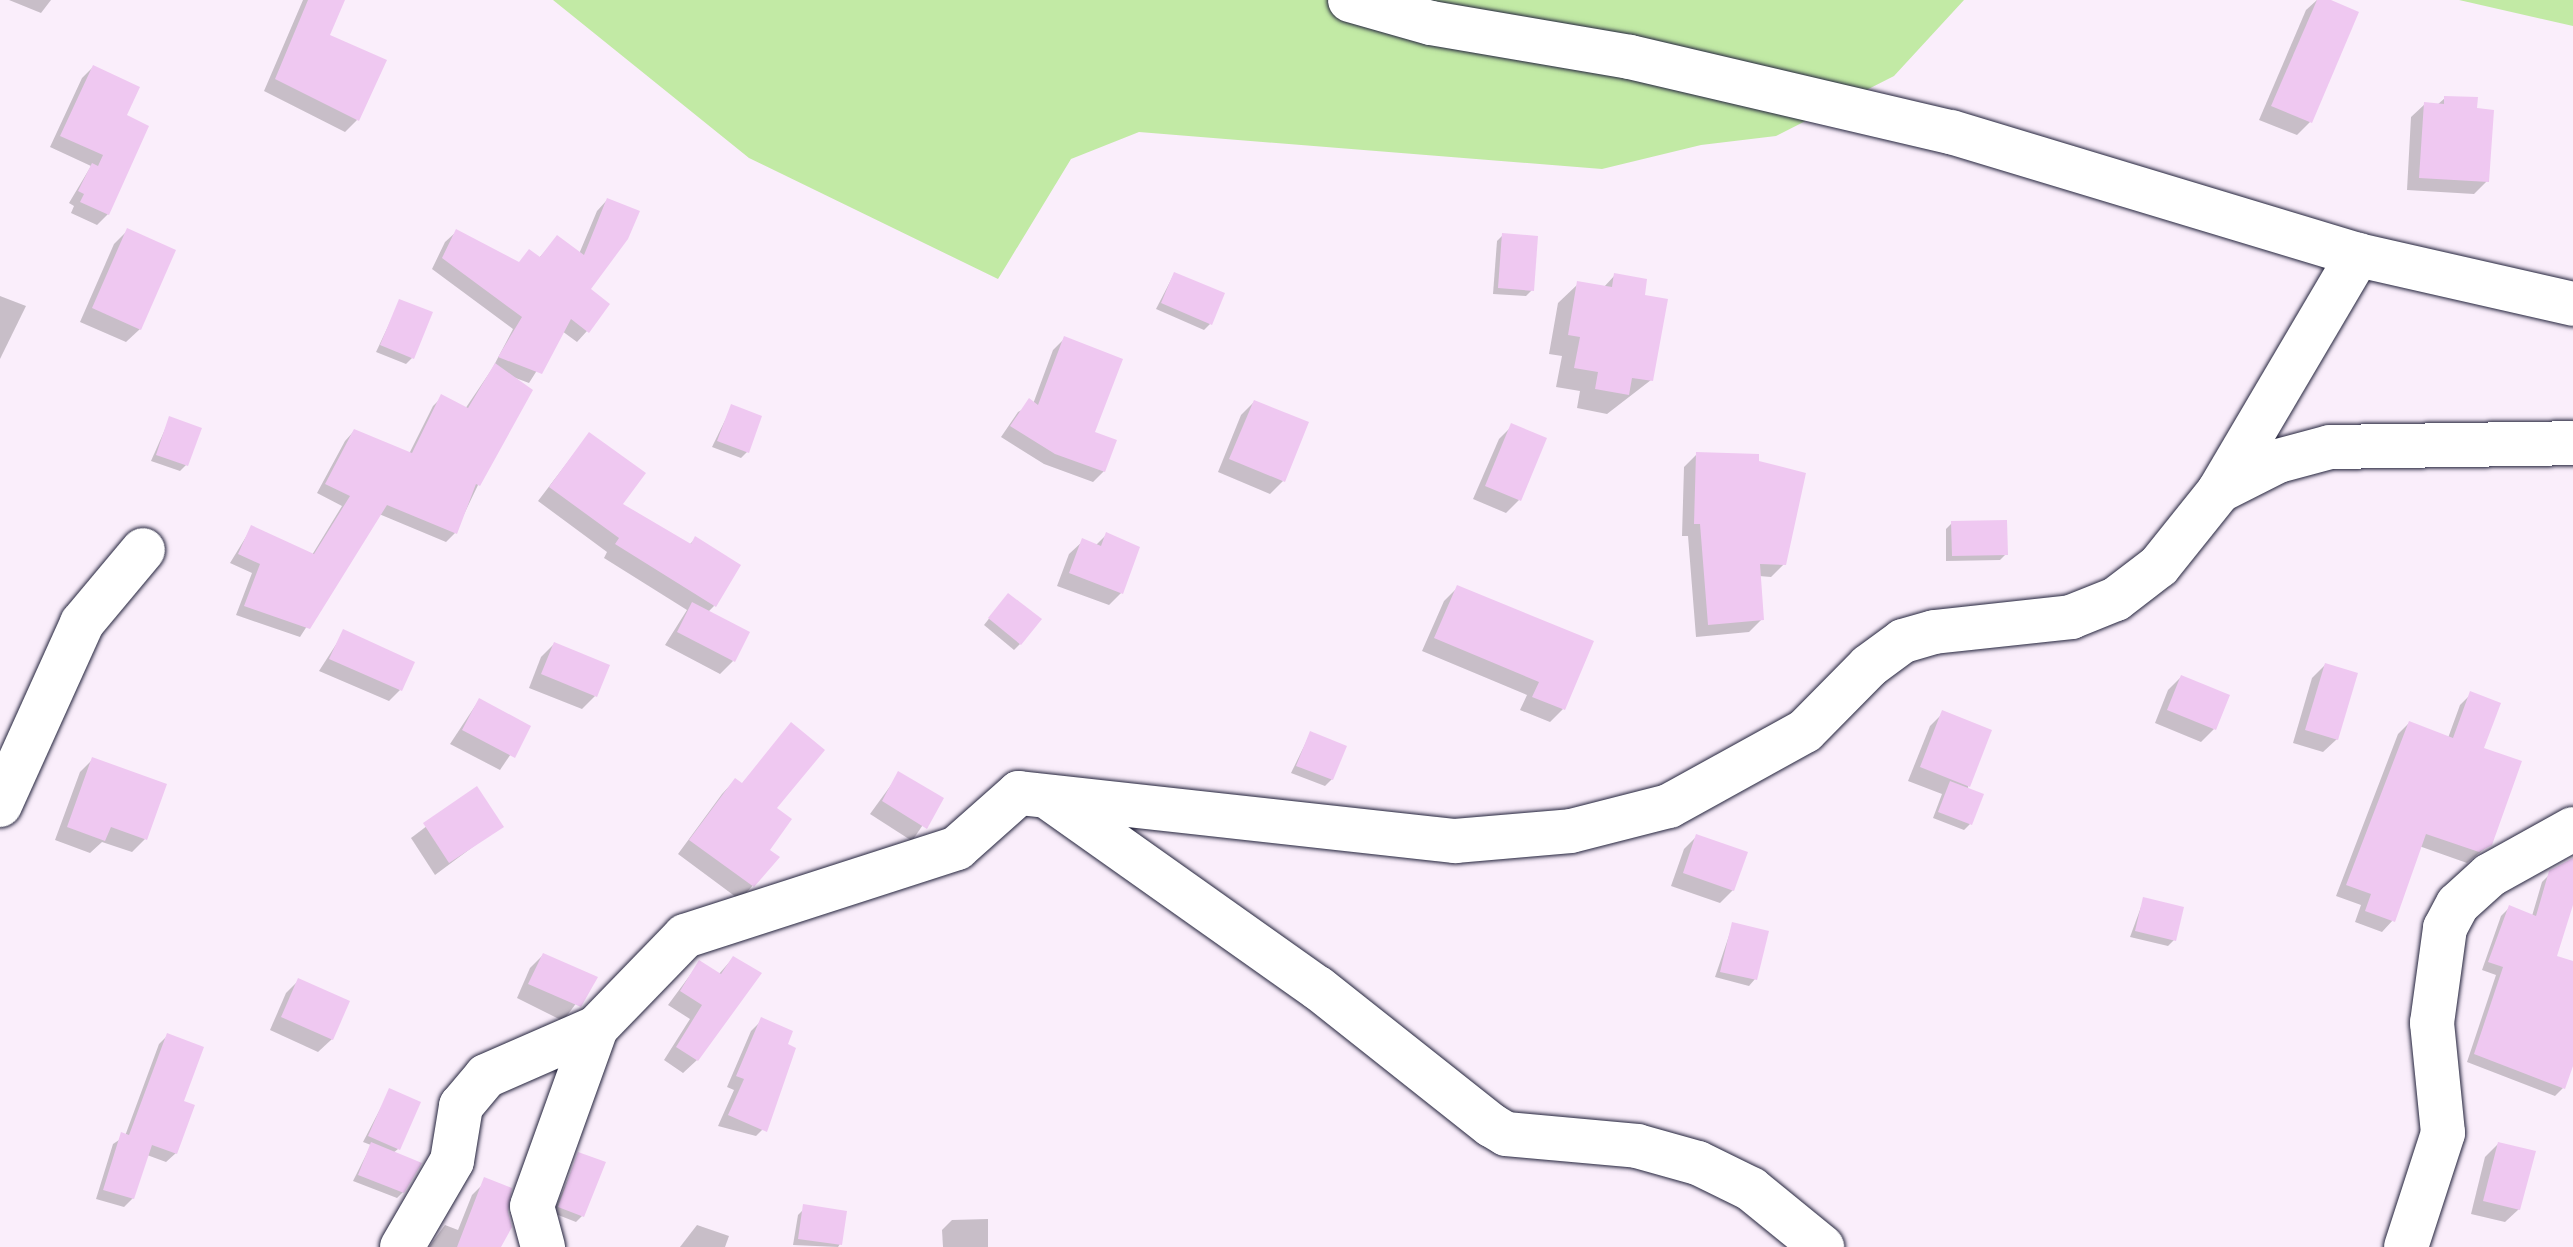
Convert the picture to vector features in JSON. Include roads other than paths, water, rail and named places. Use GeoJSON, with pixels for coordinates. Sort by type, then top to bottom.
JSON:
{"type":"FeatureCollection","features":[{"type":"Feature","properties":{"kind":"street"},"geometry":{"type":"LineString","coordinates":[[1350,0],[1431,23],[1630,57],[1951,132],[2358,255],[2573,304]]}},
{"type":"Feature","properties":{"kind":"street"},"geometry":{"type":"LineString","coordinates":[[402,1247],[452,1161],[461,1106],[486,1076],[596,1028],[685,936],[957,848],[1019,793],[1455,841],[1571,831],[1623,821],[1723,781],[1793,738],[1869,666],[1903,641],[1934,632],[2071,617],[2116,599],[2159,566],[2219,491],[2358,255]]}},
{"type":"Feature","properties":{"kind":"street"},"geometry":{"type":"LineString","coordinates":[[2219,491],[2278,461],[2330,447],[2573,443]]}},
{"type":"Feature","properties":{"kind":"street"},"geometry":{"type":"LineString","coordinates":[[0,805],[82,623],[143,550]]}},
{"type":"Feature","properties":{"kind":"street"},"geometry":{"type":"LineString","coordinates":[[1049,798],[1318,988],[1506,1134],[1637,1146],[1698,1163],[1751,1189],[1822,1247]]}},
{"type":"Feature","properties":{"kind":"street"},"geometry":{"type":"LineString","coordinates":[[2406,1247],[2443,1133],[2432,1023],[2445,928],[2458,904],[2490,875],[2573,829]]}},
{"type":"Feature","properties":{"kind":"street"},"geometry":{"type":"LineString","coordinates":[[543,1247],[532,1206],[596,1028]]}}]}
